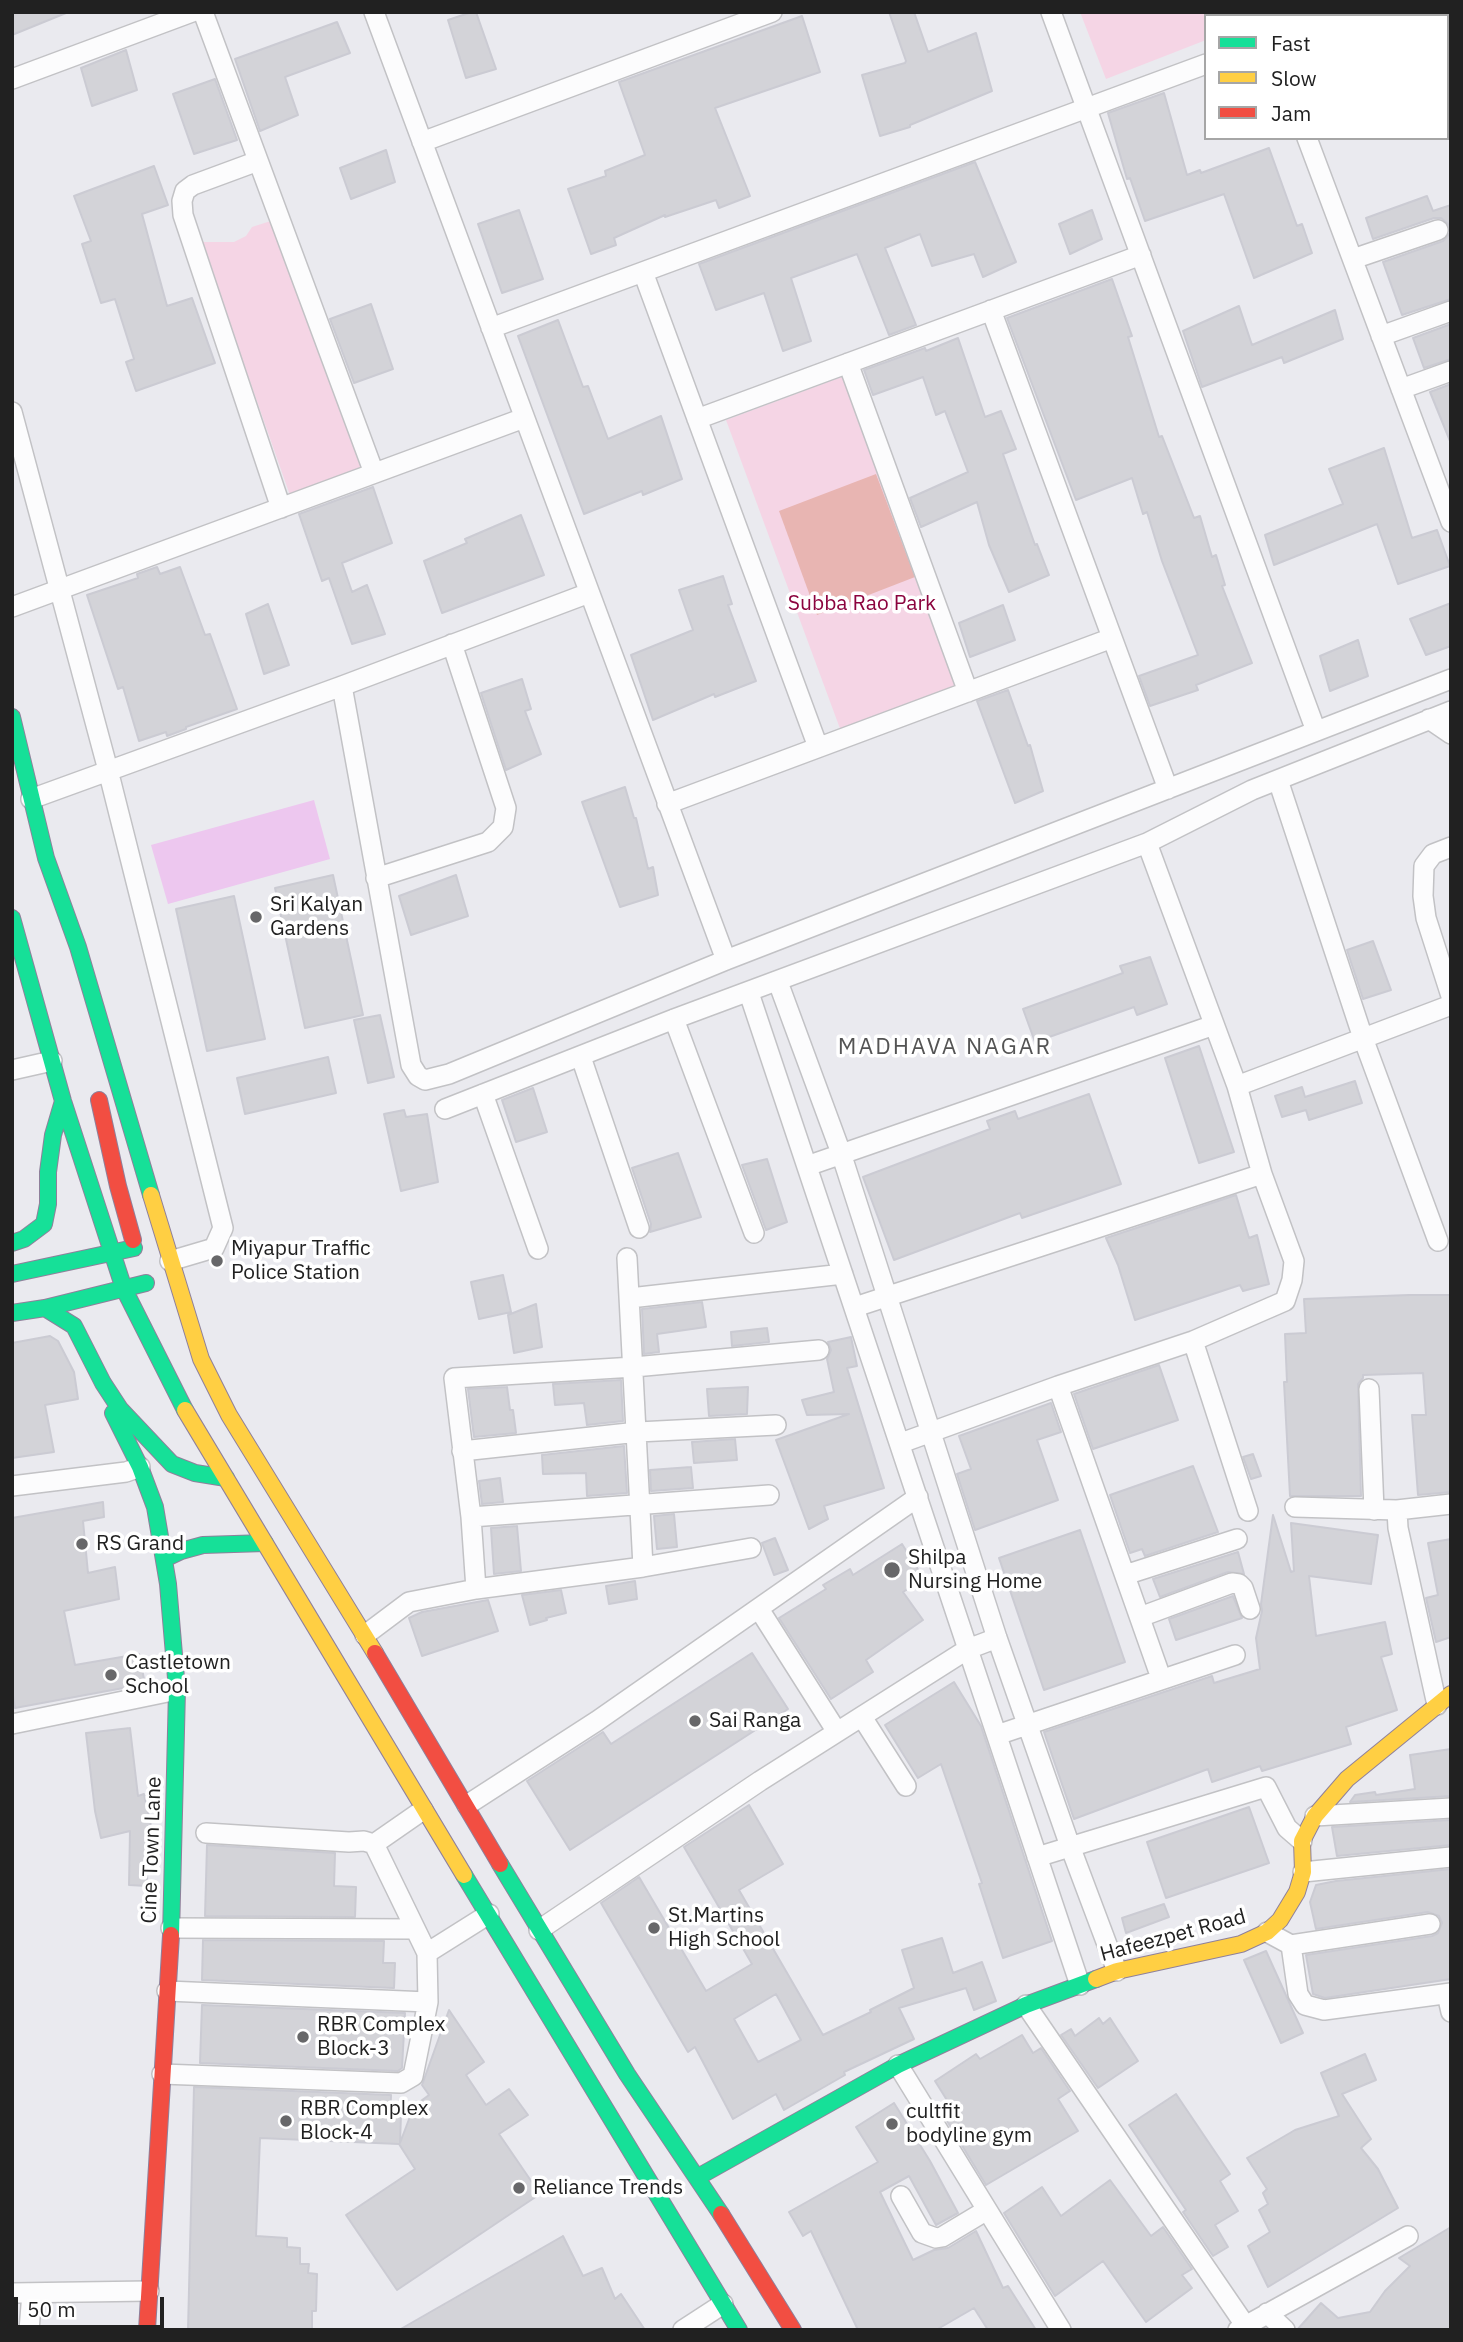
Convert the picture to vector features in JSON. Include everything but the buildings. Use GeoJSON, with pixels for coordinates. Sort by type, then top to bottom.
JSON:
{"type":"FeatureCollection","features":[{"type":"Feature","properties":{"kind":"main road"},"geometry":{"type":"LineString","coordinates":[[12,718],[46,858],[78,947],[201,1359],[229,1415],[366,1635],[371,1685],[396,1725],[423,1810],[489,1914],[739,2330]]}},
{"type":"Feature","properties":{"kind":"main road"},"geometry":{"type":"LineString","coordinates":[[12,918],[15,939],[63,1101],[124,1289],[197,1433],[265,1544],[371,1685],[396,1725],[467,1805],[538,1930],[627,2074],[698,2177],[793,2330]]}},
{"type":"Feature","properties":{"kind":"main road"},"geometry":{"type":"LineString","coordinates":[[78,947],[81,1016]]}},
{"type":"Feature","properties":{"kind":"main road"},"geometry":{"type":"LineString","coordinates":[[95,1081],[118,1186],[143,1271]]}},
{"type":"Feature","properties":{"kind":"main road"},"geometry":{"type":"LineString","coordinates":[[12,1243],[24,1239],[44,1224],[53,1135],[63,1101]]}},
{"type":"Feature","properties":{"kind":"main road"},"geometry":{"type":"LineString","coordinates":[[12,1274],[113,1253],[143,1271]]}},
{"type":"Feature","properties":{"kind":"main road"},"geometry":{"type":"LineString","coordinates":[[12,1313],[124,1289],[143,1271]]}},
{"type":"Feature","properties":{"kind":"main road"},"geometry":{"type":"LineString","coordinates":[[45,1308],[74,1326],[103,1383],[120,1409],[172,1464],[226,1478]]}},
{"type":"Feature","properties":{"kind":"main road"},"geometry":{"type":"LineString","coordinates":[[183,1344],[201,1359]]}},
{"type":"Feature","properties":{"kind":"main road","name":"Cine Town Lane"},"geometry":{"type":"LineString","coordinates":[[103,1383],[115,1418],[140,1466],[155,1507],[168,1584],[177,1690],[171,1928],[147,2330]]}},
{"type":"Feature","properties":{"kind":"main road"},"geometry":{"type":"LineString","coordinates":[[164,1559],[203,1545],[265,1544]]}},
{"type":"Feature","properties":{"kind":"main road","name":"Hafeezpet Road"},"geometry":{"type":"LineString","coordinates":[[698,2177],[898,2065],[1026,2005],[1117,1970],[1241,1944],[1267,1932],[1290,1907],[1303,1872],[1302,1841],[1315,1816],[1347,1779],[1444,1700]]}},
{"type":"Feature","properties":{"kind":"street"},"geometry":{"type":"LineString","coordinates":[[12,79],[192,12]]}},
{"type":"Feature","properties":{"kind":"street"},"geometry":{"type":"LineString","coordinates":[[203,12],[374,473]]}},
{"type":"Feature","properties":{"kind":"street"},"geometry":{"type":"LineString","coordinates":[[374,12],[726,960]]}},
{"type":"Feature","properties":{"kind":"street"},"geometry":{"type":"LineString","coordinates":[[422,142],[772,12]]}},
{"type":"Feature","properties":{"kind":"street"},"geometry":{"type":"LineString","coordinates":[[1051,12],[1321,729],[1337,756]]}},
{"type":"Feature","properties":{"kind":"street"},"geometry":{"type":"LineString","coordinates":[[491,328],[1204,65]]}},
{"type":"Feature","properties":{"kind":"street"},"geometry":{"type":"LineString","coordinates":[[1308,140],[1451,522]]}},
{"type":"Feature","properties":{"kind":"street"},"geometry":{"type":"LineString","coordinates":[[258,161],[193,185],[185,191],[182,201],[183,215],[281,508]]}},
{"type":"Feature","properties":{"kind":"street"},"geometry":{"type":"LineString","coordinates":[[1353,260],[1438,230]]}},
{"type":"Feature","properties":{"kind":"street"},"geometry":{"type":"LineString","coordinates":[[697,419],[1141,255]]}},
{"type":"Feature","properties":{"kind":"street"},"geometry":{"type":"LineString","coordinates":[[643,272],[818,747]]}},
{"type":"Feature","properties":{"kind":"street"},"geometry":{"type":"LineString","coordinates":[[991,310],[1168,789]]}},
{"type":"Feature","properties":{"kind":"street"},"geometry":{"type":"LineString","coordinates":[[1381,336],[1451,311]]}},
{"type":"Feature","properties":{"kind":"street"},"geometry":{"type":"LineString","coordinates":[[848,363],[968,692]]}},
{"type":"Feature","properties":{"kind":"street"},"geometry":{"type":"LineString","coordinates":[[1401,389],[1451,371]]}},
{"type":"Feature","properties":{"kind":"street"},"geometry":{"type":"LineString","coordinates":[[12,412],[108,770],[223,1228],[214,1248],[170,1261]]}},
{"type":"Feature","properties":{"kind":"street"},"geometry":{"type":"LineString","coordinates":[[12,607],[524,418]]}},
{"type":"Feature","properties":{"kind":"street"},"geometry":{"type":"LineString","coordinates":[[31,799],[589,593]]}},
{"type":"Feature","properties":{"kind":"street"},"geometry":{"type":"LineString","coordinates":[[667,804],[1112,638]]}},
{"type":"Feature","properties":{"kind":"street"},"geometry":{"type":"LineString","coordinates":[[376,878],[488,842],[503,827],[506,808],[452,644]]}},
{"type":"Feature","properties":{"kind":"street"},"geometry":{"type":"LineString","coordinates":[[342,686],[411,1065],[418,1076],[425,1080],[436,1079],[726,960],[1451,679]]}},
{"type":"Feature","properties":{"kind":"street"},"geometry":{"type":"LineString","coordinates":[[445,1109],[674,1019],[1147,843],[1278,780],[1451,711]]}},
{"type":"Feature","properties":{"kind":"street"},"geometry":{"type":"LineString","coordinates":[[1429,719],[1451,734]]}},
{"type":"Feature","properties":{"kind":"street"},"geometry":{"type":"LineString","coordinates":[[1278,780],[1363,1038],[1438,1241]]}},
{"type":"Feature","properties":{"kind":"street"},"geometry":{"type":"LineString","coordinates":[[1451,832],[1442,851],[1424,866],[1423,897],[1426,918],[1451,996]]}},
{"type":"Feature","properties":{"kind":"street"},"geometry":{"type":"LineString","coordinates":[[901,1443],[1193,1341],[1285,1301],[1292,1280],[1294,1261],[1262,1174],[1237,1086],[1147,843]]}},
{"type":"Feature","properties":{"kind":"street"},"geometry":{"type":"LineString","coordinates":[[778,982],[841,1153],[997,1638],[1117,1970]]}},
{"type":"Feature","properties":{"kind":"street"},"geometry":{"type":"LineString","coordinates":[[749,993],[1080,1985]]}},
{"type":"Feature","properties":{"kind":"street"},"geometry":{"type":"LineString","coordinates":[[1237,1086],[1451,1005]]}},
{"type":"Feature","properties":{"kind":"street"},"geometry":{"type":"LineString","coordinates":[[674,1019],[754,1233]]}},
{"type":"Feature","properties":{"kind":"street"},"geometry":{"type":"LineString","coordinates":[[807,1166],[1214,1025]]}},
{"type":"Feature","properties":{"kind":"street"},"geometry":{"type":"LineString","coordinates":[[494,1054],[491,1091],[538,1249]]}},
{"type":"Feature","properties":{"kind":"street"},"geometry":{"type":"LineString","coordinates":[[581,1057],[639,1228]]}},
{"type":"Feature","properties":{"kind":"street"},"geometry":{"type":"LineString","coordinates":[[12,1070],[52,1061]]}},
{"type":"Feature","properties":{"kind":"street"},"geometry":{"type":"LineString","coordinates":[[855,1307],[1262,1174]]}},
{"type":"Feature","properties":{"kind":"street"},"geometry":{"type":"LineString","coordinates":[[627,1258],[642,1504],[643,1567]]}},
{"type":"Feature","properties":{"kind":"street"},"geometry":{"type":"LineString","coordinates":[[630,1298],[843,1274]]}},
{"type":"Feature","properties":{"kind":"street"},"geometry":{"type":"LineString","coordinates":[[1193,1341],[1248,1511]]}},
{"type":"Feature","properties":{"kind":"street"},"geometry":{"type":"LineString","coordinates":[[476,1589],[471,1517],[454,1378],[634,1367],[819,1350]]}},
{"type":"Feature","properties":{"kind":"street"},"geometry":{"type":"LineString","coordinates":[[1058,1386],[1161,1678]]}},
{"type":"Feature","properties":{"kind":"street"},"geometry":{"type":"LineString","coordinates":[[1369,1389],[1374,1510]]}},
{"type":"Feature","properties":{"kind":"street"},"geometry":{"type":"LineString","coordinates":[[462,1451],[638,1432],[776,1425]]}},
{"type":"Feature","properties":{"kind":"street"},"geometry":{"type":"LineString","coordinates":[[12,1486],[127,1472],[140,1466]]}},
{"type":"Feature","properties":{"kind":"street"},"geometry":{"type":"LineString","coordinates":[[471,1517],[769,1495]]}},
{"type":"Feature","properties":{"kind":"street"},"geometry":{"type":"LineString","coordinates":[[467,1805],[597,1721],[918,1497]]}},
{"type":"Feature","properties":{"kind":"street"},"geometry":{"type":"LineString","coordinates":[[1295,1507],[1398,1510],[1451,1504]]}},
{"type":"Feature","properties":{"kind":"street"},"geometry":{"type":"LineString","coordinates":[[1398,1510],[1398,1528],[1444,1700]]}},
{"type":"Feature","properties":{"kind":"street"},"geometry":{"type":"LineString","coordinates":[[1125,1575],[1237,1539]]}},
{"type":"Feature","properties":{"kind":"street"},"geometry":{"type":"LineString","coordinates":[[366,1635],[409,1602],[476,1589],[643,1567],[751,1548]]}},
{"type":"Feature","properties":{"kind":"street"},"geometry":{"type":"LineString","coordinates":[[1140,1617],[1232,1583],[1240,1584],[1243,1588],[1250,1609]]}},
{"type":"Feature","properties":{"kind":"street"},"geometry":{"type":"LineString","coordinates":[[760,1609],[837,1732]]}},
{"type":"Feature","properties":{"kind":"street"},"geometry":{"type":"LineString","coordinates":[[538,1930],[837,1732],[968,1649],[997,1638]]}},
{"type":"Feature","properties":{"kind":"street"},"geometry":{"type":"LineString","coordinates":[[997,1735],[1235,1655]]}},
{"type":"Feature","properties":{"kind":"street"},"geometry":{"type":"LineString","coordinates":[[12,1724],[177,1690]]}},
{"type":"Feature","properties":{"kind":"street"},"geometry":{"type":"LineString","coordinates":[[862,1717],[906,1786]]}},
{"type":"Feature","properties":{"kind":"street"},"geometry":{"type":"LineString","coordinates":[[1037,1857],[1266,1787],[1287,1828],[1302,1841]]}},
{"type":"Feature","properties":{"kind":"street"},"geometry":{"type":"LineString","coordinates":[[1315,1816],[1451,1808]]}},
{"type":"Feature","properties":{"kind":"street"},"geometry":{"type":"LineString","coordinates":[[374,1844],[423,1810]]}},
{"type":"Feature","properties":{"kind":"street"},"geometry":{"type":"LineString","coordinates":[[162,2074],[401,2083],[413,2076],[428,2002],[427,1953],[374,1844],[364,1841],[206,1833]]}},
{"type":"Feature","properties":{"kind":"street"},"geometry":{"type":"LineString","coordinates":[[1303,1872],[1451,1857]]}},
{"type":"Feature","properties":{"kind":"street"},"geometry":{"type":"LineString","coordinates":[[427,1953],[489,1914]]}},
{"type":"Feature","properties":{"kind":"street"},"geometry":{"type":"LineString","coordinates":[[1267,1932],[1291,1945],[1430,1924]]}},
{"type":"Feature","properties":{"kind":"street"},"geometry":{"type":"LineString","coordinates":[[171,1928],[415,1929]]}},
{"type":"Feature","properties":{"kind":"street"},"geometry":{"type":"LineString","coordinates":[[1291,1945],[1298,1994],[1306,2005],[1324,2010],[1450,2000]]}},
{"type":"Feature","properties":{"kind":"street"},"geometry":{"type":"LineString","coordinates":[[167,1991],[428,2002]]}},
{"type":"Feature","properties":{"kind":"street"},"geometry":{"type":"LineString","coordinates":[[1026,2005],[1241,2327],[1408,2236]]}},
{"type":"Feature","properties":{"kind":"street"},"geometry":{"type":"LineString","coordinates":[[898,2065],[1061,2330]]}},
{"type":"Feature","properties":{"kind":"street"},"geometry":{"type":"LineString","coordinates":[[901,2196],[922,2233],[936,2238],[988,2210]]}},
{"type":"Feature","properties":{"kind":"street"},"geometry":{"type":"LineString","coordinates":[[29,2330],[22,2293],[149,2291]]}},
{"type":"Feature","properties":{"kind":"street"},"geometry":{"type":"LineString","coordinates":[[683,2330],[723,2304]]}},
{"type":"Feature","properties":{"kind":"street"},"geometry":{"type":"LineString","coordinates":[[1267,2313],[1285,2330]]}},
{"type":"Feature","properties":{"kind":"shaded area"},"geometry":{"type":"Polygon","coordinates":[[[876,474],[915,577],[817,615],[779,511],[876,474]]]}},
{"type":"Feature","properties":{"kind":"shaded area"},"geometry":{"type":"Polygon","coordinates":[[[314,800],[330,859],[168,904],[151,845],[314,800]]]}},
{"type":"Feature","properties":{"kind":"green space"},"geometry":{"type":"Polygon","coordinates":[[[1080,12],[1279,12],[1204,14],[1204,41],[1106,79],[1080,12]]]}},
{"type":"Feature","properties":{"kind":"green space"},"geometry":{"type":"Polygon","coordinates":[[[280,218],[372,474],[292,501],[201,242],[234,242],[246,236],[252,227],[280,218]]]}},
{"type":"Feature","properties":{"kind":"green space","name":"Subba Rao Park"},"geometry":{"type":"Polygon","coordinates":[[[844,376],[961,690],[842,734],[726,420],[844,376]]]}},
{"type":"Feature","properties":{"kind":"traffic: fast"},"geometry":{"type":"LineString","coordinates":[[12,717],[46,858],[78,947],[151,1195]]}},
{"type":"Feature","properties":{"kind":"traffic: fast"},"geometry":{"type":"LineString","coordinates":[[12,918],[63,1101],[124,1289],[185,1410]]}},
{"type":"Feature","properties":{"kind":"traffic: fast"},"geometry":{"type":"LineString","coordinates":[[12,1243],[24,1239],[44,1224],[53,1135],[63,1101]]}},
{"type":"Feature","properties":{"kind":"traffic: fast"},"geometry":{"type":"LineString","coordinates":[[12,1274],[134,1248]]}},
{"type":"Feature","properties":{"kind":"traffic: fast"},"geometry":{"type":"LineString","coordinates":[[12,1313],[45,1308],[146,1283]]}},
{"type":"Feature","properties":{"kind":"traffic: fast"},"geometry":{"type":"LineString","coordinates":[[45,1308],[74,1326],[103,1383],[120,1409],[172,1464],[195,1473],[226,1478]]}},
{"type":"Feature","properties":{"kind":"traffic: fast"},"geometry":{"type":"LineString","coordinates":[[113,1413],[140,1467],[155,1507],[168,1584],[177,1690],[171,1935]]}},
{"type":"Feature","properties":{"kind":"traffic: fast"},"geometry":{"type":"LineString","coordinates":[[164,1559],[203,1545],[265,1543]]}},
{"type":"Feature","properties":{"kind":"traffic: fast"},"geometry":{"type":"LineString","coordinates":[[500,1864],[627,2074],[721,2214]]}},
{"type":"Feature","properties":{"kind":"traffic: fast"},"geometry":{"type":"LineString","coordinates":[[464,1875],[739,2330]]}},
{"type":"Feature","properties":{"kind":"traffic: fast"},"geometry":{"type":"LineString","coordinates":[[698,2177],[898,2065],[1026,2005],[1096,1979]]}},
{"type":"Feature","properties":{"kind":"traffic: slow"},"geometry":{"type":"LineString","coordinates":[[151,1195],[201,1359],[229,1415],[375,1653]]}},
{"type":"Feature","properties":{"kind":"traffic: slow"},"geometry":{"type":"LineString","coordinates":[[185,1410],[464,1875]]}},
{"type":"Feature","properties":{"kind":"traffic: slow"},"geometry":{"type":"LineString","coordinates":[[1096,1979],[1117,1971],[1241,1944],[1267,1932],[1280,1920],[1297,1892],[1303,1872],[1302,1841],[1315,1816],[1347,1779],[1451,1694]]}},
{"type":"Feature","properties":{"kind":"traffic: jam"},"geometry":{"type":"LineString","coordinates":[[99,1100],[133,1240]]}},
{"type":"Feature","properties":{"kind":"traffic: jam"},"geometry":{"type":"LineString","coordinates":[[375,1653],[500,1864]]}},
{"type":"Feature","properties":{"kind":"traffic: jam"},"geometry":{"type":"LineString","coordinates":[[147,2330],[171,1935]]}},
{"type":"Feature","properties":{"kind":"traffic: jam"},"geometry":{"type":"LineString","coordinates":[[721,2214],[793,2330]]}},
{"type":"Feature","properties":{"kind":"place","name":"Sri Kalyan Gardens"},"geometry":{"type":"Point","coordinates":[256,917]}},
{"type":"Feature","properties":{"kind":"place","name":"Miyapur Traffic Police Station"},"geometry":{"type":"Point","coordinates":[217,1261]}},
{"type":"Feature","properties":{"kind":"place","name":"RS Grand"},"geometry":{"type":"Point","coordinates":[82,1544]}},
{"type":"Feature","properties":{"kind":"place","name":"Shilpa Nursing Home"},"geometry":{"type":"Point","coordinates":[892,1570]}},
{"type":"Feature","properties":{"kind":"place","name":"Castletown School"},"geometry":{"type":"Point","coordinates":[111,1675]}},
{"type":"Feature","properties":{"kind":"place","name":"Sai Ranga"},"geometry":{"type":"Point","coordinates":[695,1721]}},
{"type":"Feature","properties":{"kind":"place","name":"St.Martins High School"},"geometry":{"type":"Point","coordinates":[654,1928]}},
{"type":"Feature","properties":{"kind":"place","name":"RBR Complex Block-3"},"geometry":{"type":"Point","coordinates":[303,2037]}},
{"type":"Feature","properties":{"kind":"place","name":"RBR Complex Block-4"},"geometry":{"type":"Point","coordinates":[286,2121]}},
{"type":"Feature","properties":{"kind":"place","name":"cultfit bodyline gym"},"geometry":{"type":"Point","coordinates":[892,2124]}},
{"type":"Feature","properties":{"kind":"place","name":"Reliance Trends"},"geometry":{"type":"Point","coordinates":[519,2188]}},
{"type":"Feature","properties":{"kind":"district","name":"MADHAVA NAGAR"},"geometry":{"type":"Point","coordinates":[945,1047]}}]}
